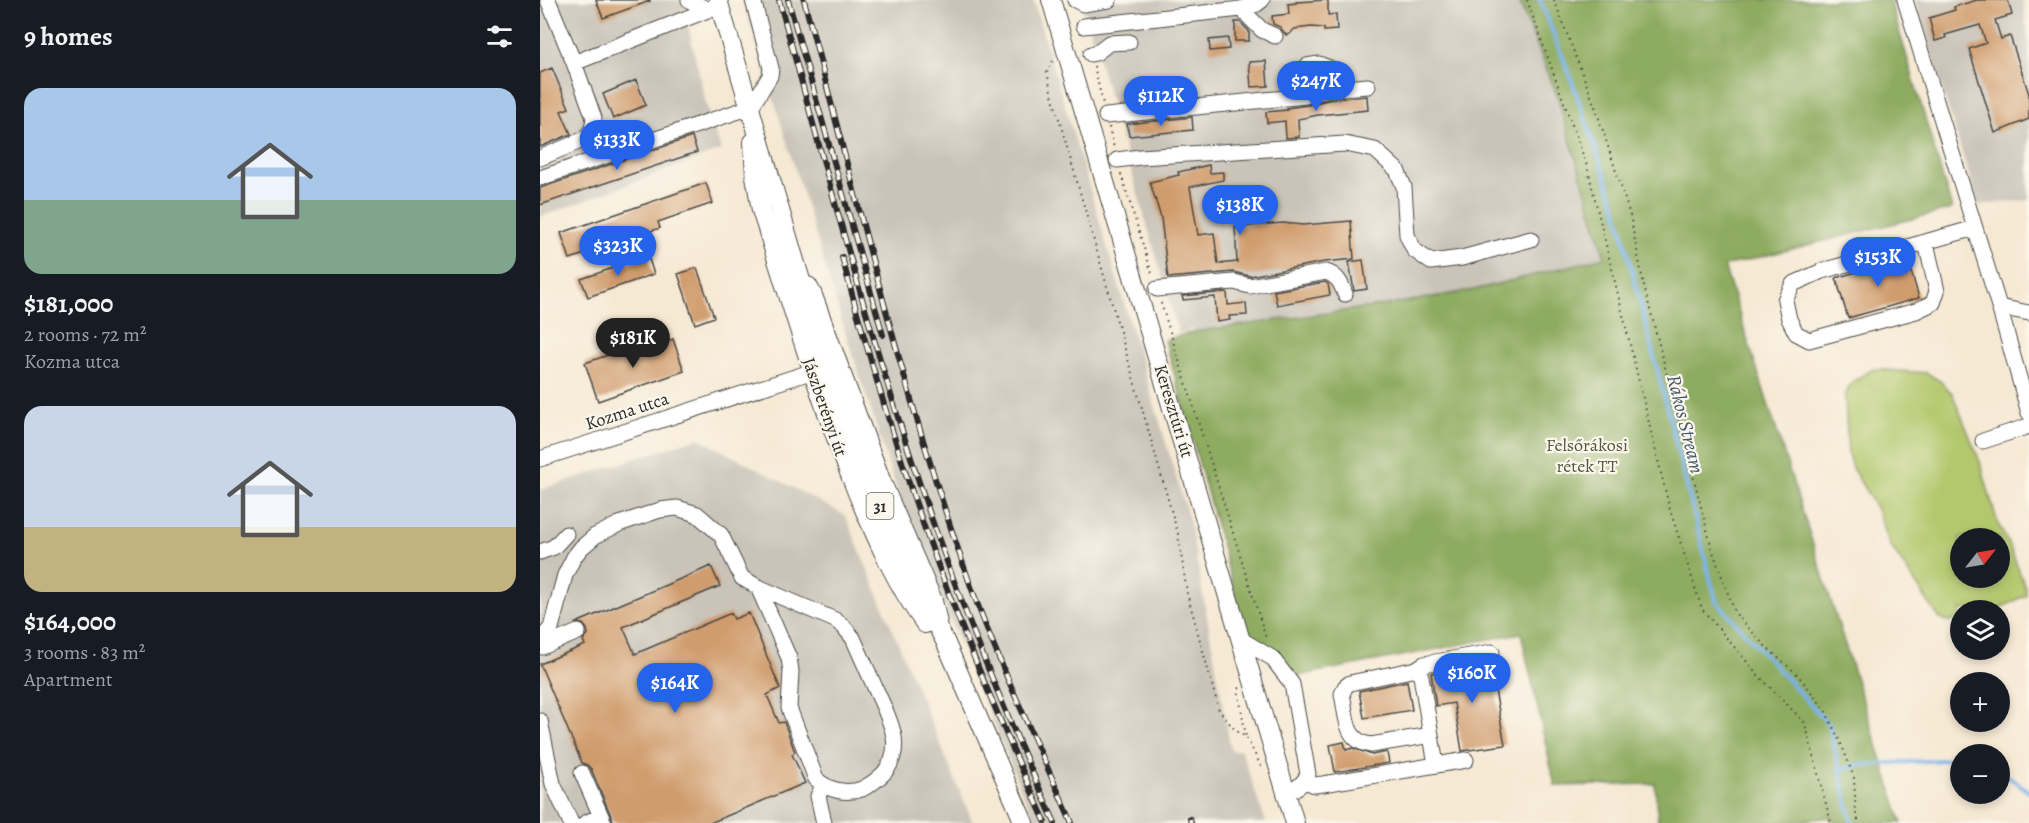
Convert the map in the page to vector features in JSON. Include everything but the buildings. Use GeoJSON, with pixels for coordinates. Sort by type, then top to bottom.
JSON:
{"type":"FeatureCollection","features":[{"type":"Feature","properties":{"kind":"main road","name":"Keresztúri út"},"geometry":{"type":"LineString","coordinates":[[1051,0],[1295,823]]}},
{"type":"Feature","properties":{"kind":"main road","name":"Jászberényi út"},"geometry":{"type":"LineString","coordinates":[[715,5],[751,109],[796,264],[836,441],[893,573],[907,599],[963,679]]}},
{"type":"Feature","properties":{"kind":"main road","name":"Jászberényi út"},"geometry":{"type":"LineString","coordinates":[[751,109],[756,190],[820,369],[849,428],[886,522],[913,582],[945,640],[963,679],[1024,823]]}},
{"type":"Feature","properties":{"kind":"street"},"geometry":{"type":"LineString","coordinates":[[540,158],[579,143],[592,129],[592,111],[548,0]]}},
{"type":"Feature","properties":{"kind":"street"},"geometry":{"type":"LineString","coordinates":[[689,0],[715,5]]}},
{"type":"Feature","properties":{"kind":"street"},"geometry":{"type":"LineString","coordinates":[[540,178],[751,109],[770,76],[771,68],[753,0]]}},
{"type":"Feature","properties":{"kind":"street"},"geometry":{"type":"LineString","coordinates":[[1075,0],[1083,4],[1109,0]]}},
{"type":"Feature","properties":{"kind":"street"},"geometry":{"type":"LineString","coordinates":[[1084,26],[1241,9],[1262,0]]}},
{"type":"Feature","properties":{"kind":"street"},"geometry":{"type":"LineString","coordinates":[[1905,0],[2029,413]]}},
{"type":"Feature","properties":{"kind":"street"},"geometry":{"type":"LineString","coordinates":[[574,63],[715,5]]}},
{"type":"Feature","properties":{"kind":"street"},"geometry":{"type":"LineString","coordinates":[[1241,9],[1262,30],[1275,36]]}},
{"type":"Feature","properties":{"kind":"street"},"geometry":{"type":"LineString","coordinates":[[1091,54],[1109,43],[1129,42]]}},
{"type":"Feature","properties":{"kind":"street"},"geometry":{"type":"LineString","coordinates":[[1305,96],[1302,73],[1307,66],[1319,64],[1329,68],[1334,79],[1329,88]]}},
{"type":"Feature","properties":{"kind":"street"},"geometry":{"type":"LineString","coordinates":[[1106,116],[1305,96],[1329,88],[1368,86]]}},
{"type":"Feature","properties":{"kind":"street"},"geometry":{"type":"LineString","coordinates":[[1117,160],[1346,144],[1375,150],[1397,170],[1404,187],[1407,235],[1414,250],[1431,262],[1462,258],[1531,239]]}},
{"type":"Feature","properties":{"kind":"street"},"geometry":{"type":"LineString","coordinates":[[1926,243],[1937,291],[1933,303],[1916,311],[1809,340],[1796,333],[1789,319],[1785,300],[1792,284],[1822,271],[1975,228]]}},
{"type":"Feature","properties":{"kind":"street","name":"Jászberényi út"},"geometry":{"type":"LineString","coordinates":[[796,264],[814,294],[883,481],[934,600],[945,640]]}},
{"type":"Feature","properties":{"kind":"street"},"geometry":{"type":"LineString","coordinates":[[1156,289],[1234,282],[1250,286],[1326,272],[1334,274],[1345,294]]}},
{"type":"Feature","properties":{"kind":"street"},"geometry":{"type":"LineString","coordinates":[[1999,307],[2029,313]]}},
{"type":"Feature","properties":{"kind":"street","name":"Kozma utca"},"geometry":{"type":"LineString","coordinates":[[540,459],[820,369]]}},
{"type":"Feature","properties":{"kind":"street"},"geometry":{"type":"LineString","coordinates":[[1983,441],[2029,426]]}},
{"type":"Feature","properties":{"kind":"street"},"geometry":{"type":"LineString","coordinates":[[540,640],[551,628],[565,575],[581,548],[604,531],[660,510],[687,509],[705,520],[721,535],[742,578],[834,620],[843,626],[852,638],[892,724],[896,749],[892,762],[880,777],[867,787],[854,791],[830,789],[816,779],[789,708],[791,670],[789,658],[758,586]]}},
{"type":"Feature","properties":{"kind":"street"},"geometry":{"type":"LineString","coordinates":[[540,552],[554,547],[566,534]]}},
{"type":"Feature","properties":{"kind":"street"},"geometry":{"type":"LineString","coordinates":[[540,646],[578,632]]}},
{"type":"Feature","properties":{"kind":"street"},"geometry":{"type":"LineString","coordinates":[[1242,640],[1272,658],[1292,684],[1308,774],[1305,782],[1298,788],[1286,792]]}},
{"type":"Feature","properties":{"kind":"street"},"geometry":{"type":"LineString","coordinates":[[1431,735],[1371,745],[1362,743],[1350,734],[1342,694],[1345,687],[1350,683],[1416,669],[1424,664],[1492,652]]}},
{"type":"Feature","properties":{"kind":"street"},"geometry":{"type":"LineString","coordinates":[[1416,669],[1421,676],[1436,765]]}},
{"type":"Feature","properties":{"kind":"street"},"geometry":{"type":"LineString","coordinates":[[541,729],[553,784],[571,823]]}},
{"type":"Feature","properties":{"kind":"street"},"geometry":{"type":"LineString","coordinates":[[1305,782],[1316,785],[1466,760]]}},
{"type":"Feature","properties":{"kind":"street"},"geometry":{"type":"LineString","coordinates":[[582,773],[603,819],[585,823]]}},
{"type":"Feature","properties":{"kind":"street"},"geometry":{"type":"LineString","coordinates":[[823,786],[818,796],[824,823]]}},
{"type":"Feature","properties":{"kind":"path"},"geometry":{"type":"LineString","coordinates":[[1527,0],[1587,166],[1670,510],[1702,609],[1759,676],[1805,723],[1831,823]]}},
{"type":"Feature","properties":{"kind":"path"},"geometry":{"type":"LineString","coordinates":[[1554,0],[1596,109],[1630,215],[1644,286],[1712,549],[1735,613],[1767,648],[1797,674],[1825,710],[1854,778],[1856,814],[1859,823]]}},
{"type":"Feature","properties":{"kind":"path"},"geometry":{"type":"LineString","coordinates":[[1065,48],[1056,56],[1047,71],[1052,91],[1178,534],[1187,593],[1219,710],[1235,730],[1246,737]]}},
{"type":"Feature","properties":{"kind":"path"},"geometry":{"type":"LineString","coordinates":[[1091,54],[1117,160],[1272,658]]}},
{"type":"Feature","properties":{"kind":"path"},"geometry":{"type":"LineString","coordinates":[[1252,680],[1238,689],[1246,737],[1265,774]]}},
{"type":"Feature","properties":{"kind":"shaded area"},"geometry":{"type":"Polygon","coordinates":[[[540,0],[682,0],[706,104],[721,150],[540,217],[540,0]]]}},
{"type":"Feature","properties":{"kind":"shaded area"},"geometry":{"type":"Polygon","coordinates":[[[743,0],[1033,0],[1190,523],[1231,751],[1241,750],[1266,823],[1035,823],[901,502],[851,350],[743,0]]]}},
{"type":"Feature","properties":{"kind":"shaded area"},"geometry":{"type":"Polygon","coordinates":[[[1081,0],[1519,0],[1556,92],[1605,257],[1474,290],[1393,304],[1193,332],[1192,329],[1179,334],[1081,0]]]}},
{"type":"Feature","properties":{"kind":"shaded area"},"geometry":{"type":"Polygon","coordinates":[[[1915,0],[2023,0],[2029,47],[2029,200],[1978,205],[1915,0]]]}},
{"type":"Feature","properties":{"kind":"shaded area"},"geometry":{"type":"Polygon","coordinates":[[[698,438],[845,515],[973,823],[540,823],[540,490],[698,438]]]}},
{"type":"Feature","properties":{"kind":"green space","name":"Felsőrákosi rétek TT"},"geometry":{"type":"Polygon","coordinates":[[[1519,0],[1890,0],[1952,209],[1724,266],[1902,823],[1832,823],[1830,817],[1786,823],[1658,823],[1655,784],[1555,786],[1521,633],[1292,677],[1274,653],[1245,630],[1165,340],[1193,332],[1393,304],[1474,290],[1605,257],[1556,92],[1519,0]]]}},
{"type":"Feature","properties":{"kind":"green space"},"geometry":{"type":"Polygon","coordinates":[[[1873,369],[1927,373],[1940,381],[1952,393],[1980,462],[2000,528],[1950,528],[1950,588],[2010,588],[2010,547],[2026,595],[2010,603],[2010,600],[1950,600],[1950,621],[1940,619],[1890,545],[1877,509],[1852,468],[1848,454],[1845,396],[1852,382],[1873,369]]]}},
{"type":"Feature","properties":{"kind":"waterway","name":"Rákos Stream"},"geometry":{"type":"LineString","coordinates":[[1540,0],[1569,73],[1616,207],[1716,601],[1829,725],[1852,823]]}},
{"type":"Feature","properties":{"kind":"waterway"},"geometry":{"type":"LineString","coordinates":[[1839,770],[1859,765],[1950,760]]}},
{"type":"Feature","properties":{"kind":"waterway"},"geometry":{"type":"LineString","coordinates":[[2010,778],[2029,792]]}},
{"type":"Feature","properties":{"kind":"railway"},"geometry":{"type":"LineString","coordinates":[[779,0],[860,292],[928,509],[990,672],[1055,823]]}},
{"type":"Feature","properties":{"kind":"railway"},"geometry":{"type":"LineString","coordinates":[[788,0],[883,335]]}},
{"type":"Feature","properties":{"kind":"railway"},"geometry":{"type":"LineString","coordinates":[[804,0],[901,365],[945,509],[992,642],[1072,823]]}},
{"type":"Feature","properties":{"kind":"railway"},"geometry":{"type":"LineString","coordinates":[[842,257],[888,418],[936,560],[988,692],[1045,821]]}},
{"type":"Feature","properties":{"kind":"railway"},"geometry":{"type":"LineString","coordinates":[[1190,819],[1191,823]]}}]}
